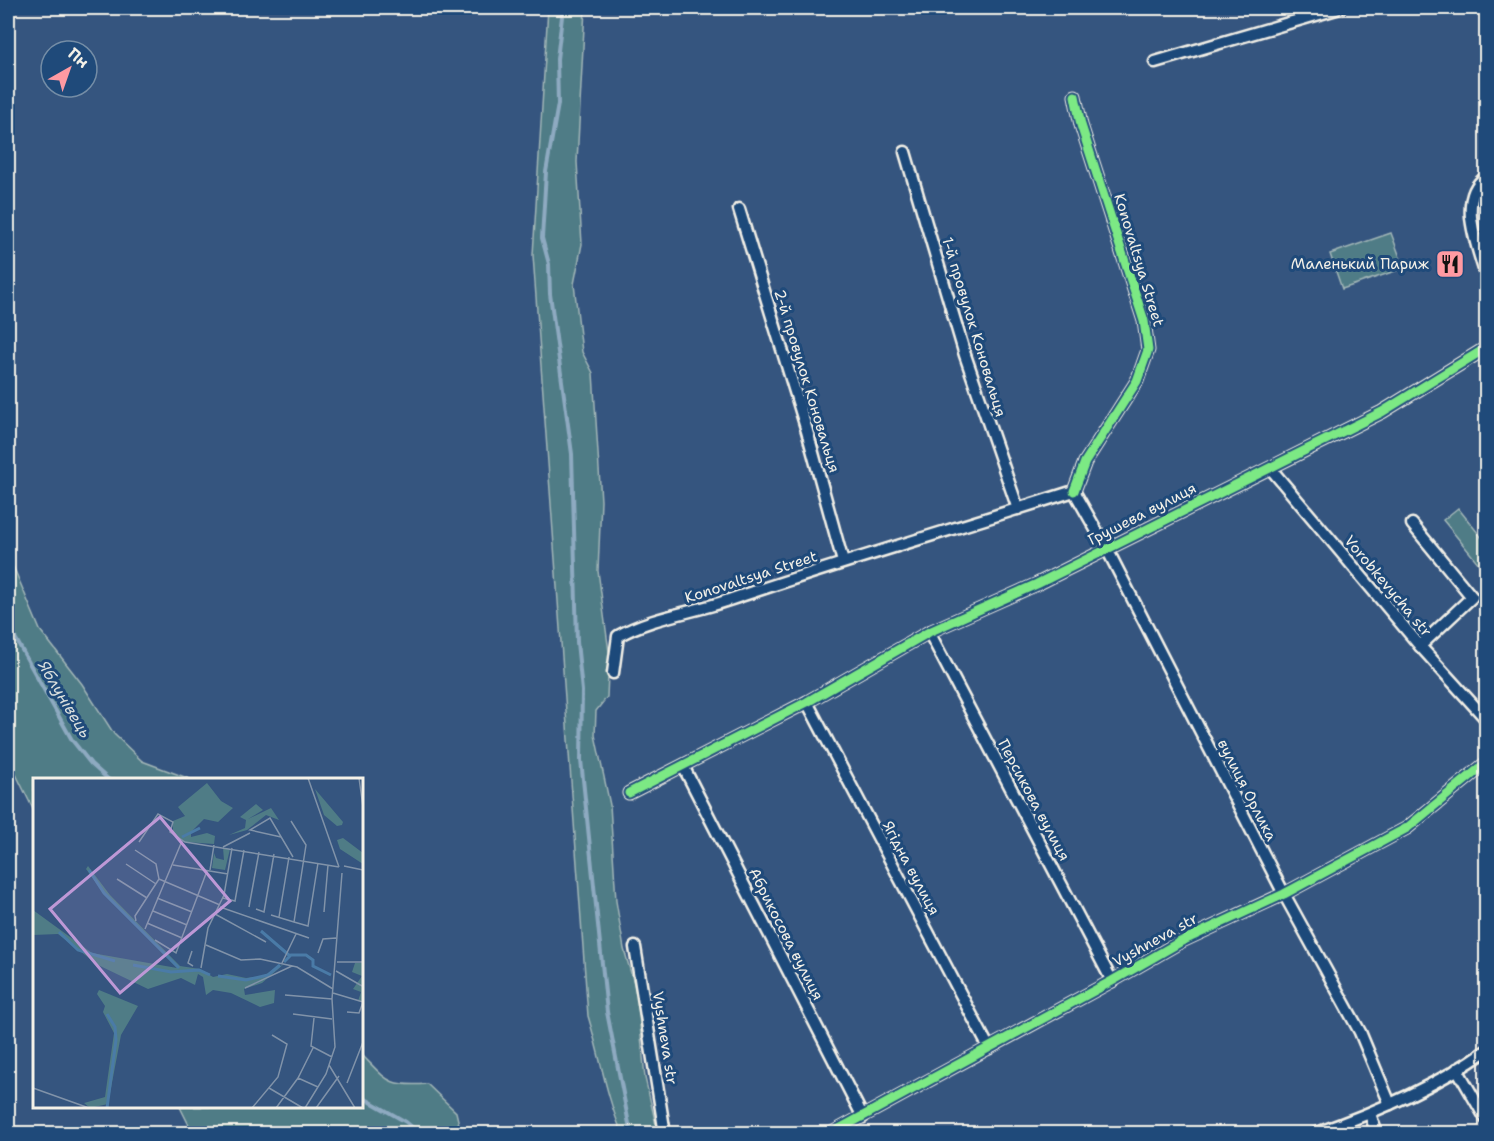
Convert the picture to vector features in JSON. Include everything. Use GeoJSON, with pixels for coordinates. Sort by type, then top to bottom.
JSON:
{"type":"FeatureCollection","features":[{"type":"Feature","properties":{"kind":"street"},"geometry":{"type":"LineString","coordinates":[[1155,62],[1340,8]]}},
{"type":"Feature","properties":{"kind":"street","name":"Konovaltsya Street"},"geometry":{"type":"LineString","coordinates":[[613,673],[618,636],[636,626],[691,613],[843,562],[1074,491],[1085,462],[1137,381],[1148,350],[1144,321],[1081,125],[1075,96]]}},
{"type":"Feature","properties":{"kind":"street","name":"1-й провулок Коновальця"},"geometry":{"type":"LineString","coordinates":[[905,152],[965,355],[1018,509]]}},
{"type":"Feature","properties":{"kind":"street"},"geometry":{"type":"LineString","coordinates":[[1486,177],[1478,183],[1473,192],[1472,223],[1486,276]]}},
{"type":"Feature","properties":{"kind":"street","name":"2-й провулок Коновальця"},"geometry":{"type":"LineString","coordinates":[[739,208],[807,431],[843,562]]}},
{"type":"Feature","properties":{"kind":"street","name":"Грушева вулиця"},"geometry":{"type":"LineString","coordinates":[[629,794],[807,702],[929,632],[1107,549],[1382,412],[1486,348]]}},
{"type":"Feature","properties":{"kind":"street","name":"Vorobkevycha str"},"geometry":{"type":"LineString","coordinates":[[1271,469],[1420,646],[1486,719]]}},
{"type":"Feature","properties":{"kind":"street","name":"вулиця Орлика"},"geometry":{"type":"LineString","coordinates":[[1074,491],[1107,549],[1284,894],[1360,1032],[1390,1104]]}},
{"type":"Feature","properties":{"kind":"street"},"geometry":{"type":"LineString","coordinates":[[1412,524],[1472,597],[1420,646]]}},
{"type":"Feature","properties":{"kind":"street","name":"Персикова вулиця"},"geometry":{"type":"LineString","coordinates":[[929,632],[1112,981]]}},
{"type":"Feature","properties":{"kind":"street","name":"Ягідна вулиця"},"geometry":{"type":"LineString","coordinates":[[807,702],[989,1048]]}},
{"type":"Feature","properties":{"kind":"street","name":"Vyshneva str"},"geometry":{"type":"LineString","coordinates":[[830,1134],[1112,981],[1179,942],[1284,894],[1407,828],[1486,763]]}},
{"type":"Feature","properties":{"kind":"street","name":"Абрикосова вулиця"},"geometry":{"type":"LineString","coordinates":[[683,766],[863,1117]]}},
{"type":"Feature","properties":{"kind":"street","name":"Vyshneva str"},"geometry":{"type":"LineString","coordinates":[[635,947],[665,1134]]}},
{"type":"Feature","properties":{"kind":"street"},"geometry":{"type":"LineString","coordinates":[[1314,1134],[1370,1114],[1457,1069],[1486,1051]]}},
{"type":"Feature","properties":{"kind":"street"},"geometry":{"type":"LineString","coordinates":[[1457,1069],[1486,1119]]}},
{"type":"Feature","properties":{"kind":"street"},"geometry":{"type":"LineString","coordinates":[[1370,1114],[1377,1134]]}},
{"type":"Feature","properties":{"kind":"green space"},"geometry":{"type":"Polygon","coordinates":[[[548,8],[585,8],[577,162],[582,244],[574,284],[582,352],[593,373],[601,501],[598,571],[609,652],[607,697],[596,711],[595,735],[610,805],[616,901],[624,949],[637,994],[645,1078],[658,1133],[622,1133],[607,1090],[588,1016],[533,255],[548,8]]]}},
{"type":"Feature","properties":{"kind":"green space"},"geometry":{"type":"Polygon","coordinates":[[[1391,233],[1404,268],[1342,289],[1330,254],[1391,233]]]}},
{"type":"Feature","properties":{"kind":"green space"},"geometry":{"type":"Polygon","coordinates":[[[1458,508],[1486,543],[1486,558],[1479,564],[1443,520],[1458,508]]]}},
{"type":"Feature","properties":{"kind":"green space"},"geometry":{"type":"Polygon","coordinates":[[[8,554],[40,630],[82,684],[114,734],[142,761],[187,778],[33,778],[33,809],[11,764],[8,554]]]}},
{"type":"Feature","properties":{"kind":"green space"},"geometry":{"type":"Polygon","coordinates":[[[363,1056],[384,1076],[396,1083],[427,1084],[456,1112],[461,1133],[193,1133],[180,1108],[363,1108],[363,1056]]]}},
{"type":"Feature","properties":{"kind":"waterway"},"geometry":{"type":"LineString","coordinates":[[563,8],[557,59],[558,104],[546,172],[542,238],[549,264],[550,294],[572,454],[577,642],[582,691],[581,760],[607,1012],[631,1134]]}},
{"type":"Feature","properties":{"kind":"waterway","name":"Яблунівець"},"geometry":{"type":"LineString","coordinates":[[8,625],[72,740],[91,764],[107,778]]}},
{"type":"Feature","properties":{"kind":"waterway","name":"Яблунівець"},"geometry":{"type":"LineString","coordinates":[[363,1098],[406,1122],[420,1134]]}},
{"type":"Feature","properties":{"kind":"cycle path"},"geometry":{"type":"LineString","coordinates":[[1074,491],[1085,462],[1137,381],[1148,350],[1144,321],[1081,125],[1075,96]]}},
{"type":"Feature","properties":{"kind":"cycle path"},"geometry":{"type":"LineString","coordinates":[[629,793],[807,702],[929,632],[1037,584],[1382,412],[1486,348]]}},
{"type":"Feature","properties":{"kind":"cycle path"},"geometry":{"type":"LineString","coordinates":[[830,1134],[1180,942],[1284,894],[1407,828],[1486,763]]}},
{"type":"Feature","properties":{"kind":"place","name":"Маленький Париж"},"geometry":{"type":"Point","coordinates":[1450,264]}}]}
